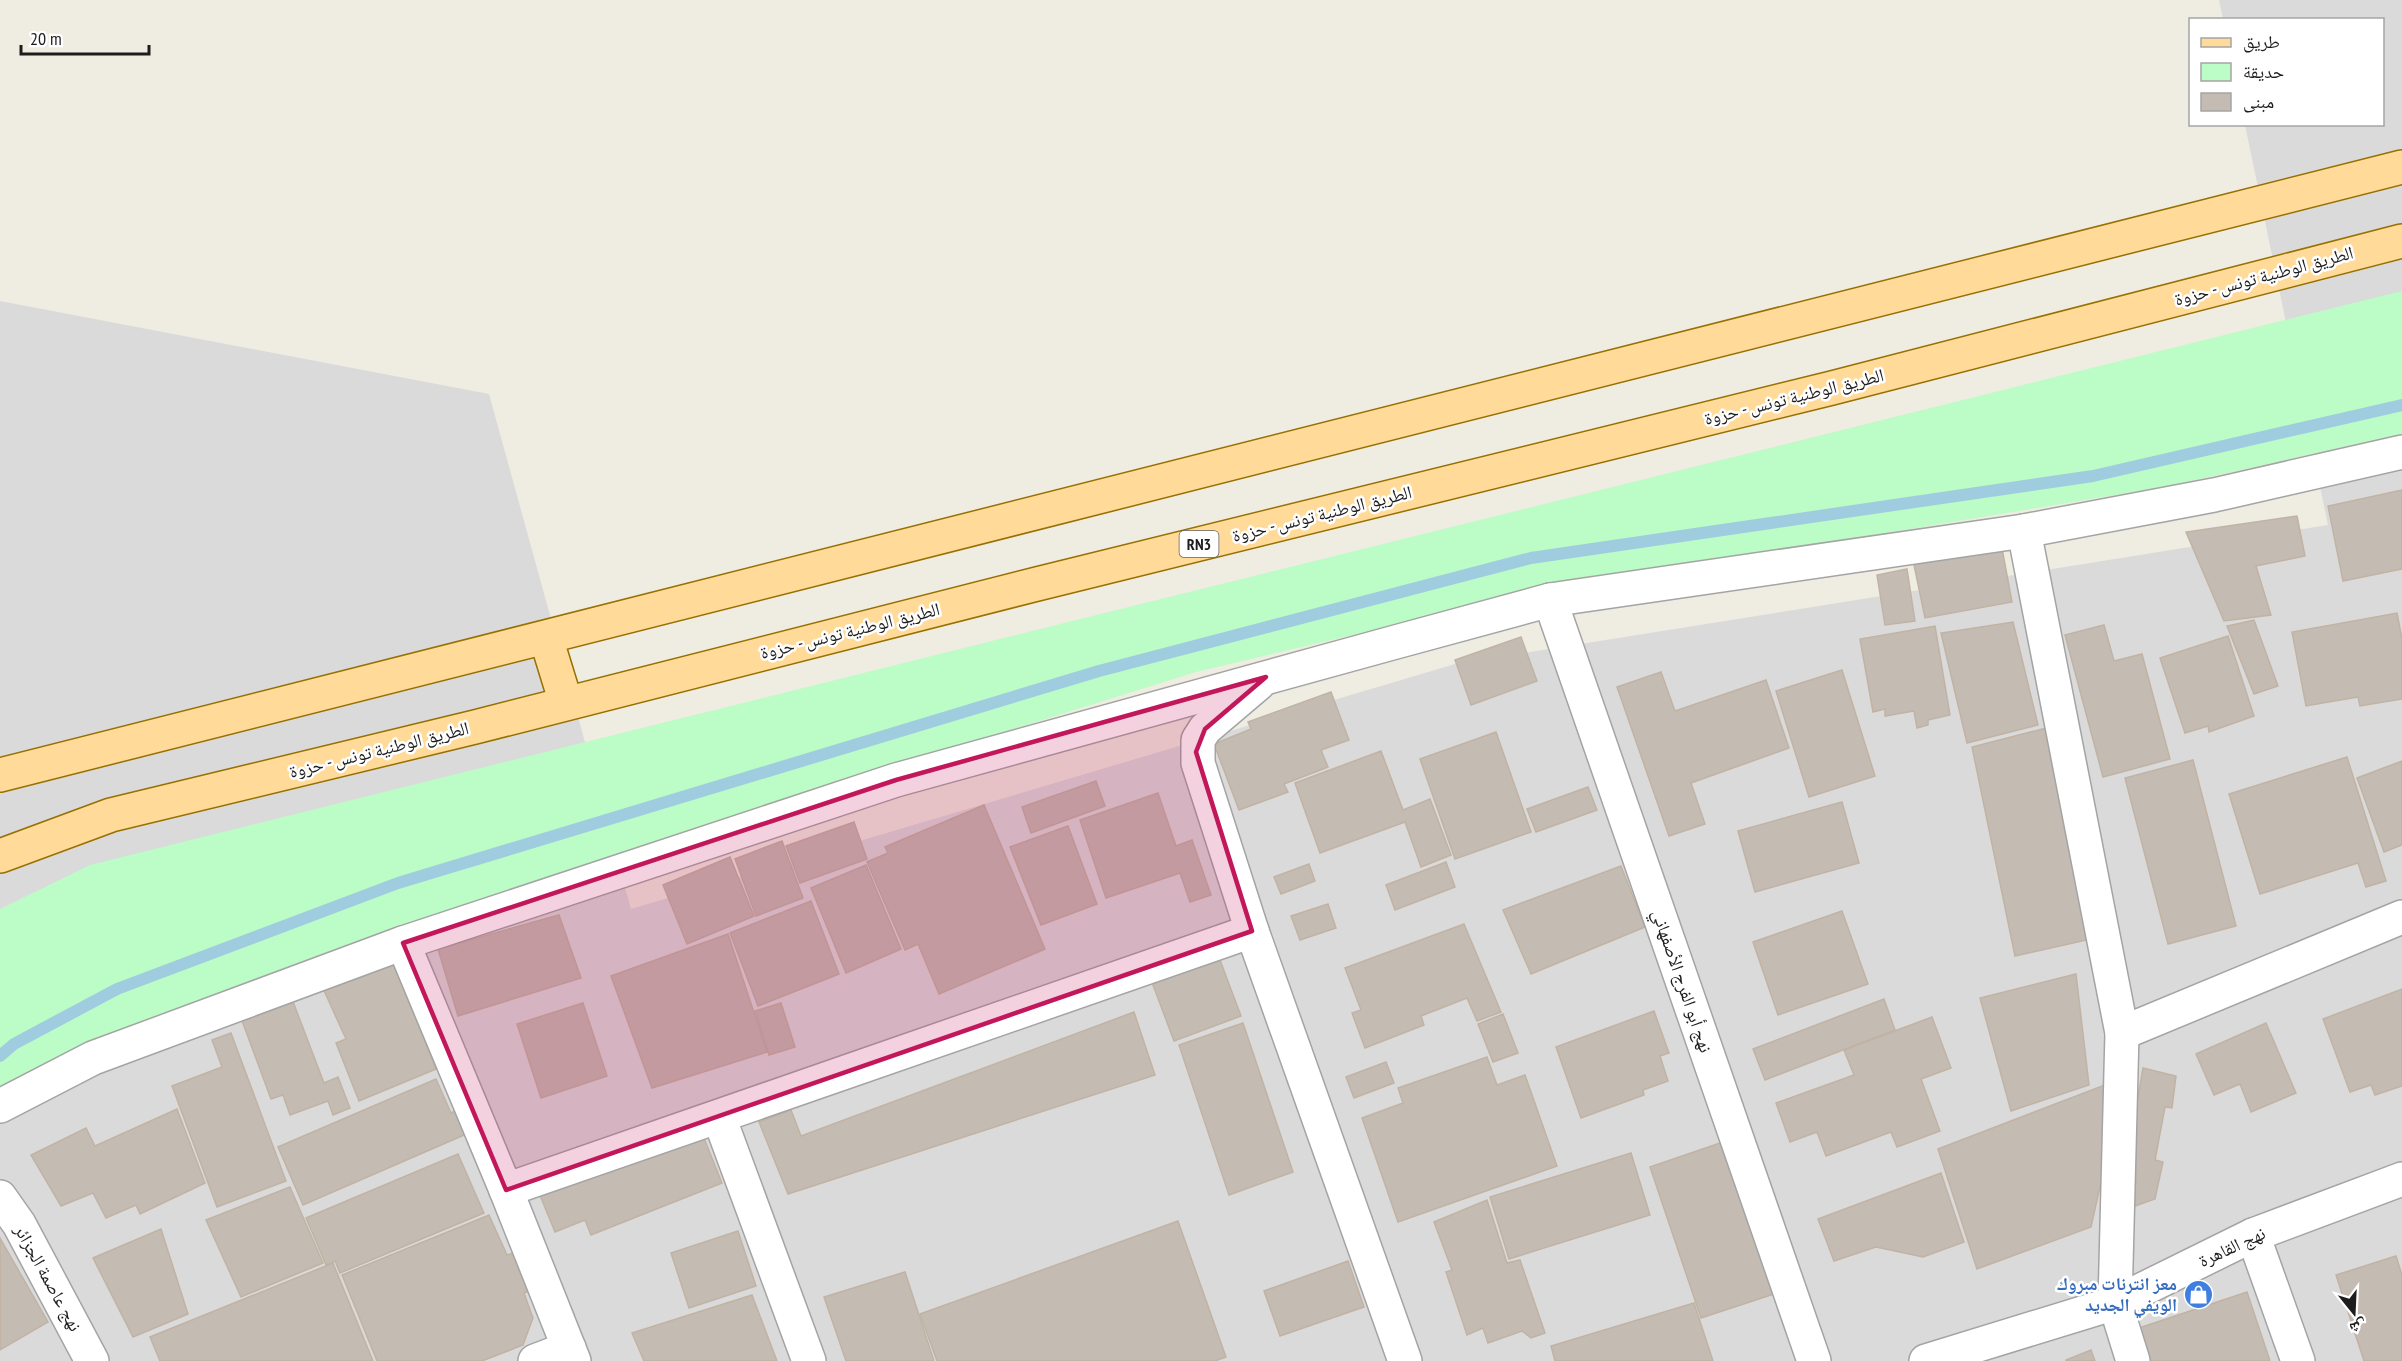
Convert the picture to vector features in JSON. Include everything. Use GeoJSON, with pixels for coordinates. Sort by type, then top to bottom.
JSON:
{"type":"FeatureCollection","features":[{"type":"Feature","properties":{"kind":"main road"},"geometry":{"type":"LineString","coordinates":[[0,775],[2402,167]]}},
{"type":"Feature","properties":{"kind":"main road","name":"الطريق الوطنية تونس - حزوة"},"geometry":{"type":"LineString","coordinates":[[0,856],[111,815],[1832,388],[2402,241]]}},
{"type":"Feature","properties":{"kind":"main road"},"geometry":{"type":"LineString","coordinates":[[546,638],[566,703]]}},
{"type":"Feature","properties":{"kind":"street"},"geometry":{"type":"LineString","coordinates":[[0,1106],[93,1058],[403,943],[896,780],[1266,677],[1550,600],[2024,531],[2214,495],[2402,452]]}},
{"type":"Feature","properties":{"kind":"street"},"geometry":{"type":"LineString","coordinates":[[2024,531],[2122,1033],[2115,1304],[2133,1361]]}},
{"type":"Feature","properties":{"kind":"street","name":"نهج أبو الفرج الأصفهاني"},"geometry":{"type":"LineString","coordinates":[[1550,600],[1814,1361]]}},
{"type":"Feature","properties":{"kind":"street"},"geometry":{"type":"LineString","coordinates":[[1266,677],[1205,729],[1198,740],[1196,752],[1252,931],[1405,1361]]}},
{"type":"Feature","properties":{"kind":"street"},"geometry":{"type":"LineString","coordinates":[[2122,1033],[2402,917]]}},
{"type":"Feature","properties":{"kind":"street"},"geometry":{"type":"LineString","coordinates":[[506,1190],[1252,931]]}},
{"type":"Feature","properties":{"kind":"street"},"geometry":{"type":"LineString","coordinates":[[403,943],[506,1190],[571,1354],[535,1361]]}},
{"type":"Feature","properties":{"kind":"street"},"geometry":{"type":"LineString","coordinates":[[719,1117],[809,1361]]}},
{"type":"Feature","properties":{"kind":"street","name":"نهج القاهرة"},"geometry":{"type":"LineString","coordinates":[[1926,1361],[2115,1304],[2253,1235],[2402,1179]]}},
{"type":"Feature","properties":{"kind":"street","name":"نهج عاصمة الجزائر"},"geometry":{"type":"LineString","coordinates":[[0,1197],[19,1224],[92,1361]]}},
{"type":"Feature","properties":{"kind":"street"},"geometry":{"type":"LineString","coordinates":[[2253,1235],[2298,1361]]}},
{"type":"Feature","properties":{"kind":"highlighted area"},"geometry":{"type":"Polygon","coordinates":[[[1266,677],[1205,729],[1196,752],[1252,931],[506,1190],[403,943],[896,780],[1266,677]]]}},
{"type":"Feature","properties":{"kind":"shaded area"},"geometry":{"type":"Polygon","coordinates":[[[2219,0],[2402,0],[2402,1361],[0,1361],[0,301],[489,394],[631,909],[1455,664],[2328,525],[2245,126],[2384,126],[2384,18],[2223,18],[2219,0]]]}},
{"type":"Feature","properties":{"kind":"green space"},"geometry":{"type":"Polygon","coordinates":[[[2402,291],[2402,434],[2164,487],[1552,588],[1196,672],[796,797],[391,929],[95,1045],[0,1101],[0,909],[90,865],[2402,291]]]}},
{"type":"Feature","properties":{"kind":"building"},"geometry":{"type":"Polygon","coordinates":[[[2402,490],[2402,569],[2343,581],[2328,506],[2402,490]]]}},
{"type":"Feature","properties":{"kind":"building"},"geometry":{"type":"Polygon","coordinates":[[[2297,516],[2305,556],[2256,566],[2271,615],[2224,621],[2186,532],[2297,516]]]}},
{"type":"Feature","properties":{"kind":"building"},"geometry":{"type":"Polygon","coordinates":[[[2001,543],[2012,602],[1925,618],[1913,560],[2001,543]]]}},
{"type":"Feature","properties":{"kind":"building"},"geometry":{"type":"Polygon","coordinates":[[[1907,569],[1915,621],[1885,625],[1877,575],[1907,569]]]}},
{"type":"Feature","properties":{"kind":"building"},"geometry":{"type":"Polygon","coordinates":[[[2397,613],[2402,639],[2402,699],[2360,706],[2358,697],[2306,706],[2292,632],[2397,613]]]}},
{"type":"Feature","properties":{"kind":"building"},"geometry":{"type":"Polygon","coordinates":[[[2254,620],[2278,686],[2254,694],[2227,626],[2254,620]]]}},
{"type":"Feature","properties":{"kind":"building"},"geometry":{"type":"Polygon","coordinates":[[[2013,622],[2038,725],[1967,743],[1941,633],[2013,622]]]}},
{"type":"Feature","properties":{"kind":"building"},"geometry":{"type":"Polygon","coordinates":[[[2104,625],[2114,661],[2142,654],[2170,759],[2103,777],[2065,635],[2104,625]]]}},
{"type":"Feature","properties":{"kind":"building"},"geometry":{"type":"Polygon","coordinates":[[[1935,626],[1950,715],[1928,720],[1928,725],[1917,728],[1914,711],[1885,716],[1885,709],[1873,712],[1860,639],[1935,626]]]}},
{"type":"Feature","properties":{"kind":"building"},"geometry":{"type":"Polygon","coordinates":[[[2228,636],[2254,716],[2209,732],[2208,726],[2185,733],[2160,658],[2228,636]]]}},
{"type":"Feature","properties":{"kind":"building"},"geometry":{"type":"Polygon","coordinates":[[[1521,637],[1537,681],[1471,705],[1455,660],[1521,637]]]}},
{"type":"Feature","properties":{"kind":"building"},"geometry":{"type":"Polygon","coordinates":[[[1842,670],[1875,776],[1809,797],[1776,691],[1842,670]]]}},
{"type":"Feature","properties":{"kind":"building"},"geometry":{"type":"Polygon","coordinates":[[[1661,672],[1675,711],[1766,680],[1789,748],[1691,783],[1705,824],[1669,836],[1617,687],[1661,672]]]}},
{"type":"Feature","properties":{"kind":"building"},"geometry":{"type":"Polygon","coordinates":[[[1331,692],[1349,740],[1321,750],[1328,767],[1284,784],[1288,792],[1239,810],[1214,744],[1251,729],[1248,722],[1331,692]]]}},
{"type":"Feature","properties":{"kind":"building"},"geometry":{"type":"Polygon","coordinates":[[[2058,725],[2100,937],[2015,956],[1972,747],[2058,725]]]}},
{"type":"Feature","properties":{"kind":"building"},"geometry":{"type":"Polygon","coordinates":[[[1496,732],[1531,832],[1455,859],[1420,759],[1496,732]]]}},
{"type":"Feature","properties":{"kind":"building"},"geometry":{"type":"Polygon","coordinates":[[[1381,751],[1403,810],[1430,799],[1451,855],[1421,867],[1405,822],[1320,853],[1295,783],[1381,751]]]}},
{"type":"Feature","properties":{"kind":"building"},"geometry":{"type":"Polygon","coordinates":[[[2347,757],[2386,881],[2366,887],[2358,863],[2260,894],[2229,794],[2347,757]]]}},
{"type":"Feature","properties":{"kind":"building"},"geometry":{"type":"Polygon","coordinates":[[[2193,760],[2236,926],[2168,944],[2125,778],[2193,760]]]}},
{"type":"Feature","properties":{"kind":"building"},"geometry":{"type":"Polygon","coordinates":[[[2402,761],[2402,845],[2384,852],[2357,778],[2402,761]]]}},
{"type":"Feature","properties":{"kind":"building"},"geometry":{"type":"Polygon","coordinates":[[[1096,781],[1105,806],[1031,833],[1022,807],[1096,781]]]}},
{"type":"Feature","properties":{"kind":"building"},"geometry":{"type":"Polygon","coordinates":[[[1588,787],[1597,810],[1536,832],[1527,809],[1588,787]]]}},
{"type":"Feature","properties":{"kind":"building"},"geometry":{"type":"Polygon","coordinates":[[[1158,793],[1176,846],[1192,840],[1211,895],[1190,902],[1180,873],[1106,898],[1080,820],[1158,793]]]}},
{"type":"Feature","properties":{"kind":"building"},"geometry":{"type":"Polygon","coordinates":[[[1842,802],[1859,863],[1755,892],[1738,831],[1842,802]]]}},
{"type":"Feature","properties":{"kind":"building"},"geometry":{"type":"Polygon","coordinates":[[[984,805],[1045,949],[939,994],[918,944],[905,950],[867,862],[888,853],[885,847],[984,805]]]}},
{"type":"Feature","properties":{"kind":"building"},"geometry":{"type":"Polygon","coordinates":[[[854,822],[867,859],[800,883],[786,846],[854,822]]]}},
{"type":"Feature","properties":{"kind":"building"},"geometry":{"type":"Polygon","coordinates":[[[1068,826],[1097,904],[1041,925],[1010,847],[1068,826]]]}},
{"type":"Feature","properties":{"kind":"building"},"geometry":{"type":"Polygon","coordinates":[[[782,841],[803,898],[756,916],[735,859],[782,841]]]}},
{"type":"Feature","properties":{"kind":"building"},"geometry":{"type":"Polygon","coordinates":[[[730,857],[754,916],[687,944],[663,885],[730,857]]]}},
{"type":"Feature","properties":{"kind":"building"},"geometry":{"type":"Polygon","coordinates":[[[1446,862],[1455,887],[1395,910],[1386,885],[1446,862]]]}},
{"type":"Feature","properties":{"kind":"building"},"geometry":{"type":"Polygon","coordinates":[[[1309,864],[1315,881],[1281,894],[1274,877],[1309,864]]]}},
{"type":"Feature","properties":{"kind":"building"},"geometry":{"type":"Polygon","coordinates":[[[866,865],[901,949],[846,973],[811,888],[866,865]]]}},
{"type":"Feature","properties":{"kind":"building"},"geometry":{"type":"Polygon","coordinates":[[[1621,866],[1645,927],[1531,974],[1503,910],[1621,866]]]}},
{"type":"Feature","properties":{"kind":"building"},"geometry":{"type":"Polygon","coordinates":[[[811,901],[839,974],[758,1006],[730,933],[811,901]]]}},
{"type":"Feature","properties":{"kind":"building"},"geometry":{"type":"Polygon","coordinates":[[[1328,904],[1336,928],[1300,940],[1291,916],[1328,904]]]}},
{"type":"Feature","properties":{"kind":"building"},"geometry":{"type":"Polygon","coordinates":[[[1842,911],[1868,984],[1778,1015],[1753,942],[1842,911]]]}},
{"type":"Feature","properties":{"kind":"building"},"geometry":{"type":"Polygon","coordinates":[[[559,915],[581,978],[458,1016],[438,949],[559,915]]]}},
{"type":"Feature","properties":{"kind":"building"},"geometry":{"type":"Polygon","coordinates":[[[1464,924],[1501,1012],[1477,1021],[1467,998],[1421,1016],[1424,1025],[1365,1048],[1352,1013],[1361,1010],[1345,968],[1464,924]]]}},
{"type":"Feature","properties":{"kind":"building"},"geometry":{"type":"Polygon","coordinates":[[[728,934],[767,1052],[652,1088],[611,976],[728,934]]]}},
{"type":"Feature","properties":{"kind":"building"},"geometry":{"type":"Polygon","coordinates":[[[1217,952],[1241,1016],[1174,1041],[1150,977],[1217,952]]]}},
{"type":"Feature","properties":{"kind":"building"},"geometry":{"type":"Polygon","coordinates":[[[391,957],[436,1069],[359,1101],[336,1043],[346,1039],[321,984],[391,957]]]}},
{"type":"Feature","properties":{"kind":"building"},"geometry":{"type":"Polygon","coordinates":[[[2076,974],[2089,1085],[2011,1111],[1980,998],[2076,974]]]}},
{"type":"Feature","properties":{"kind":"building"},"geometry":{"type":"Polygon","coordinates":[[[2402,989],[2402,1086],[2375,1095],[2371,1085],[2350,1092],[2323,1019],[2402,989]]]}},
{"type":"Feature","properties":{"kind":"building"},"geometry":{"type":"Polygon","coordinates":[[[292,999],[324,1083],[338,1077],[350,1108],[333,1115],[328,1101],[290,1115],[283,1095],[271,1099],[241,1018],[292,999]]]}},
{"type":"Feature","properties":{"kind":"building"},"geometry":{"type":"Polygon","coordinates":[[[1884,999],[1895,1030],[1765,1080],[1753,1049],[1884,999]]]}},
{"type":"Feature","properties":{"kind":"building"},"geometry":{"type":"Polygon","coordinates":[[[583,1003],[607,1076],[541,1098],[517,1024],[583,1003]]]}},
{"type":"Feature","properties":{"kind":"building"},"geometry":{"type":"Polygon","coordinates":[[[781,1003],[795,1047],[769,1055],[755,1011],[781,1003]]]}},
{"type":"Feature","properties":{"kind":"building"},"geometry":{"type":"Polygon","coordinates":[[[1654,1011],[1669,1053],[1660,1056],[1668,1081],[1643,1090],[1644,1095],[1581,1118],[1556,1047],[1654,1011]]]}},
{"type":"Feature","properties":{"kind":"building"},"geometry":{"type":"Polygon","coordinates":[[[1134,1012],[1155,1075],[788,1194],[759,1122],[791,1110],[801,1136],[1134,1012]]]}},
{"type":"Feature","properties":{"kind":"building"},"geometry":{"type":"Polygon","coordinates":[[[1503,1014],[1518,1053],[1493,1062],[1478,1024],[1503,1014]]]}},
{"type":"Feature","properties":{"kind":"building"},"geometry":{"type":"Polygon","coordinates":[[[1932,1017],[1951,1068],[1921,1079],[1940,1131],[1897,1147],[1891,1132],[1826,1156],[1817,1132],[1790,1142],[1776,1103],[1854,1075],[1844,1050],[1932,1017]]]}},
{"type":"Feature","properties":{"kind":"building"},"geometry":{"type":"Polygon","coordinates":[[[1243,1023],[1293,1172],[1229,1195],[1179,1045],[1243,1023]]]}},
{"type":"Feature","properties":{"kind":"building"},"geometry":{"type":"Polygon","coordinates":[[[2266,1023],[2296,1093],[2251,1112],[2240,1084],[2214,1095],[2196,1054],[2266,1023]]]}},
{"type":"Feature","properties":{"kind":"building"},"geometry":{"type":"Polygon","coordinates":[[[231,1033],[286,1181],[217,1207],[172,1086],[222,1067],[212,1040],[231,1033]]]}},
{"type":"Feature","properties":{"kind":"building"},"geometry":{"type":"Polygon","coordinates":[[[1487,1057],[1497,1085],[1525,1075],[1557,1166],[1398,1222],[1362,1118],[1403,1103],[1398,1088],[1487,1057]]]}},
{"type":"Feature","properties":{"kind":"building"},"geometry":{"type":"Polygon","coordinates":[[[1386,1062],[1394,1083],[1354,1098],[1346,1077],[1386,1062]]]}},
{"type":"Feature","properties":{"kind":"building"},"geometry":{"type":"Polygon","coordinates":[[[2143,1068],[2176,1076],[2172,1108],[2165,1107],[2155,1160],[2163,1162],[2155,1199],[2118,1212],[2143,1068]]]}},
{"type":"Feature","properties":{"kind":"building"},"geometry":{"type":"Polygon","coordinates":[[[436,1079],[451,1113],[461,1108],[471,1132],[303,1205],[278,1147],[436,1079]]]}},
{"type":"Feature","properties":{"kind":"building"},"geometry":{"type":"Polygon","coordinates":[[[2115,1081],[2111,1138],[2091,1227],[1977,1269],[1938,1149],[2115,1081]]]}},
{"type":"Feature","properties":{"kind":"building"},"geometry":{"type":"Polygon","coordinates":[[[177,1109],[205,1183],[140,1214],[136,1205],[106,1218],[93,1193],[61,1206],[31,1155],[86,1128],[95,1146],[177,1109]]]}},
{"type":"Feature","properties":{"kind":"building"},"geometry":{"type":"Polygon","coordinates":[[[700,1128],[722,1183],[591,1235],[585,1220],[555,1232],[539,1193],[700,1128]]]}},
{"type":"Feature","properties":{"kind":"building"},"geometry":{"type":"Polygon","coordinates":[[[1723,1142],[1774,1294],[1701,1318],[1650,1167],[1723,1142]]]}},
{"type":"Feature","properties":{"kind":"building"},"geometry":{"type":"Polygon","coordinates":[[[1631,1153],[1650,1215],[1509,1259],[1490,1197],[1631,1153]]]}},
{"type":"Feature","properties":{"kind":"building"},"geometry":{"type":"Polygon","coordinates":[[[458,1154],[484,1213],[340,1273],[335,1261],[326,1265],[306,1218],[458,1154]]]}},
{"type":"Feature","properties":{"kind":"building"},"geometry":{"type":"Polygon","coordinates":[[[1941,1173],[1964,1242],[1923,1257],[1876,1247],[1834,1261],[1818,1219],[1941,1173]]]}},
{"type":"Feature","properties":{"kind":"building"},"geometry":{"type":"Polygon","coordinates":[[[290,1187],[323,1263],[241,1297],[206,1220],[290,1187]]]}},
{"type":"Feature","properties":{"kind":"building"},"geometry":{"type":"Polygon","coordinates":[[[1487,1200],[1507,1263],[1520,1260],[1545,1333],[1531,1338],[1522,1331],[1488,1343],[1483,1328],[1467,1335],[1446,1272],[1452,1270],[1434,1222],[1487,1200]]]}},
{"type":"Feature","properties":{"kind":"building"},"geometry":{"type":"Polygon","coordinates":[[[489,1215],[507,1255],[519,1251],[535,1289],[524,1293],[533,1318],[523,1345],[482,1361],[377,1361],[342,1275],[489,1215]]]}},
{"type":"Feature","properties":{"kind":"building"},"geometry":{"type":"Polygon","coordinates":[[[1178,1221],[1226,1357],[1215,1361],[937,1361],[920,1314],[1178,1221]]]}},
{"type":"Feature","properties":{"kind":"building"},"geometry":{"type":"Polygon","coordinates":[[[161,1229],[188,1314],[133,1337],[93,1258],[161,1229]]]}},
{"type":"Feature","properties":{"kind":"building"},"geometry":{"type":"Polygon","coordinates":[[[738,1231],[756,1286],[689,1308],[671,1253],[738,1231]]]}},
{"type":"Feature","properties":{"kind":"building"},"geometry":{"type":"Polygon","coordinates":[[[0,1238],[48,1322],[0,1350],[0,1238]]]}},
{"type":"Feature","properties":{"kind":"building"},"geometry":{"type":"Polygon","coordinates":[[[2396,1256],[2402,1275],[2402,1361],[2364,1361],[2336,1275],[2396,1256]]]}},
{"type":"Feature","properties":{"kind":"building"},"geometry":{"type":"Polygon","coordinates":[[[1348,1261],[1364,1307],[1280,1336],[1264,1291],[1348,1261]]]}},
{"type":"Feature","properties":{"kind":"building"},"geometry":{"type":"Polygon","coordinates":[[[333,1263],[373,1361],[160,1361],[150,1337],[333,1263]]]}},
{"type":"Feature","properties":{"kind":"building"},"geometry":{"type":"Polygon","coordinates":[[[905,1272],[934,1361],[846,1361],[824,1297],[905,1272]]]}},
{"type":"Feature","properties":{"kind":"building"},"geometry":{"type":"Polygon","coordinates":[[[2247,1292],[2270,1361],[2150,1361],[2139,1328],[2247,1292]]]}},
{"type":"Feature","properties":{"kind":"building"},"geometry":{"type":"Polygon","coordinates":[[[752,1295],[777,1361],[644,1361],[632,1333],[752,1295]]]}},
{"type":"Feature","properties":{"kind":"building"},"geometry":{"type":"Polygon","coordinates":[[[1694,1303],[1713,1361],[1555,1361],[1551,1346],[1694,1303]]]}},
{"type":"Feature","properties":{"kind":"building"},"geometry":{"type":"Polygon","coordinates":[[[2091,1350],[2095,1361],[2066,1361],[2066,1360],[2091,1350]]]}},
{"type":"Feature","properties":{"kind":"waterway"},"geometry":{"type":"LineString","coordinates":[[0,1056],[14,1044],[117,989],[398,883],[1099,671],[1531,558],[2093,476],[2402,405]]}},
{"type":"Feature","properties":{"kind":"place","name":"معز انترنات مبروك الويفي الجديد"},"geometry":{"type":"Point","coordinates":[2198,1294]}}]}
